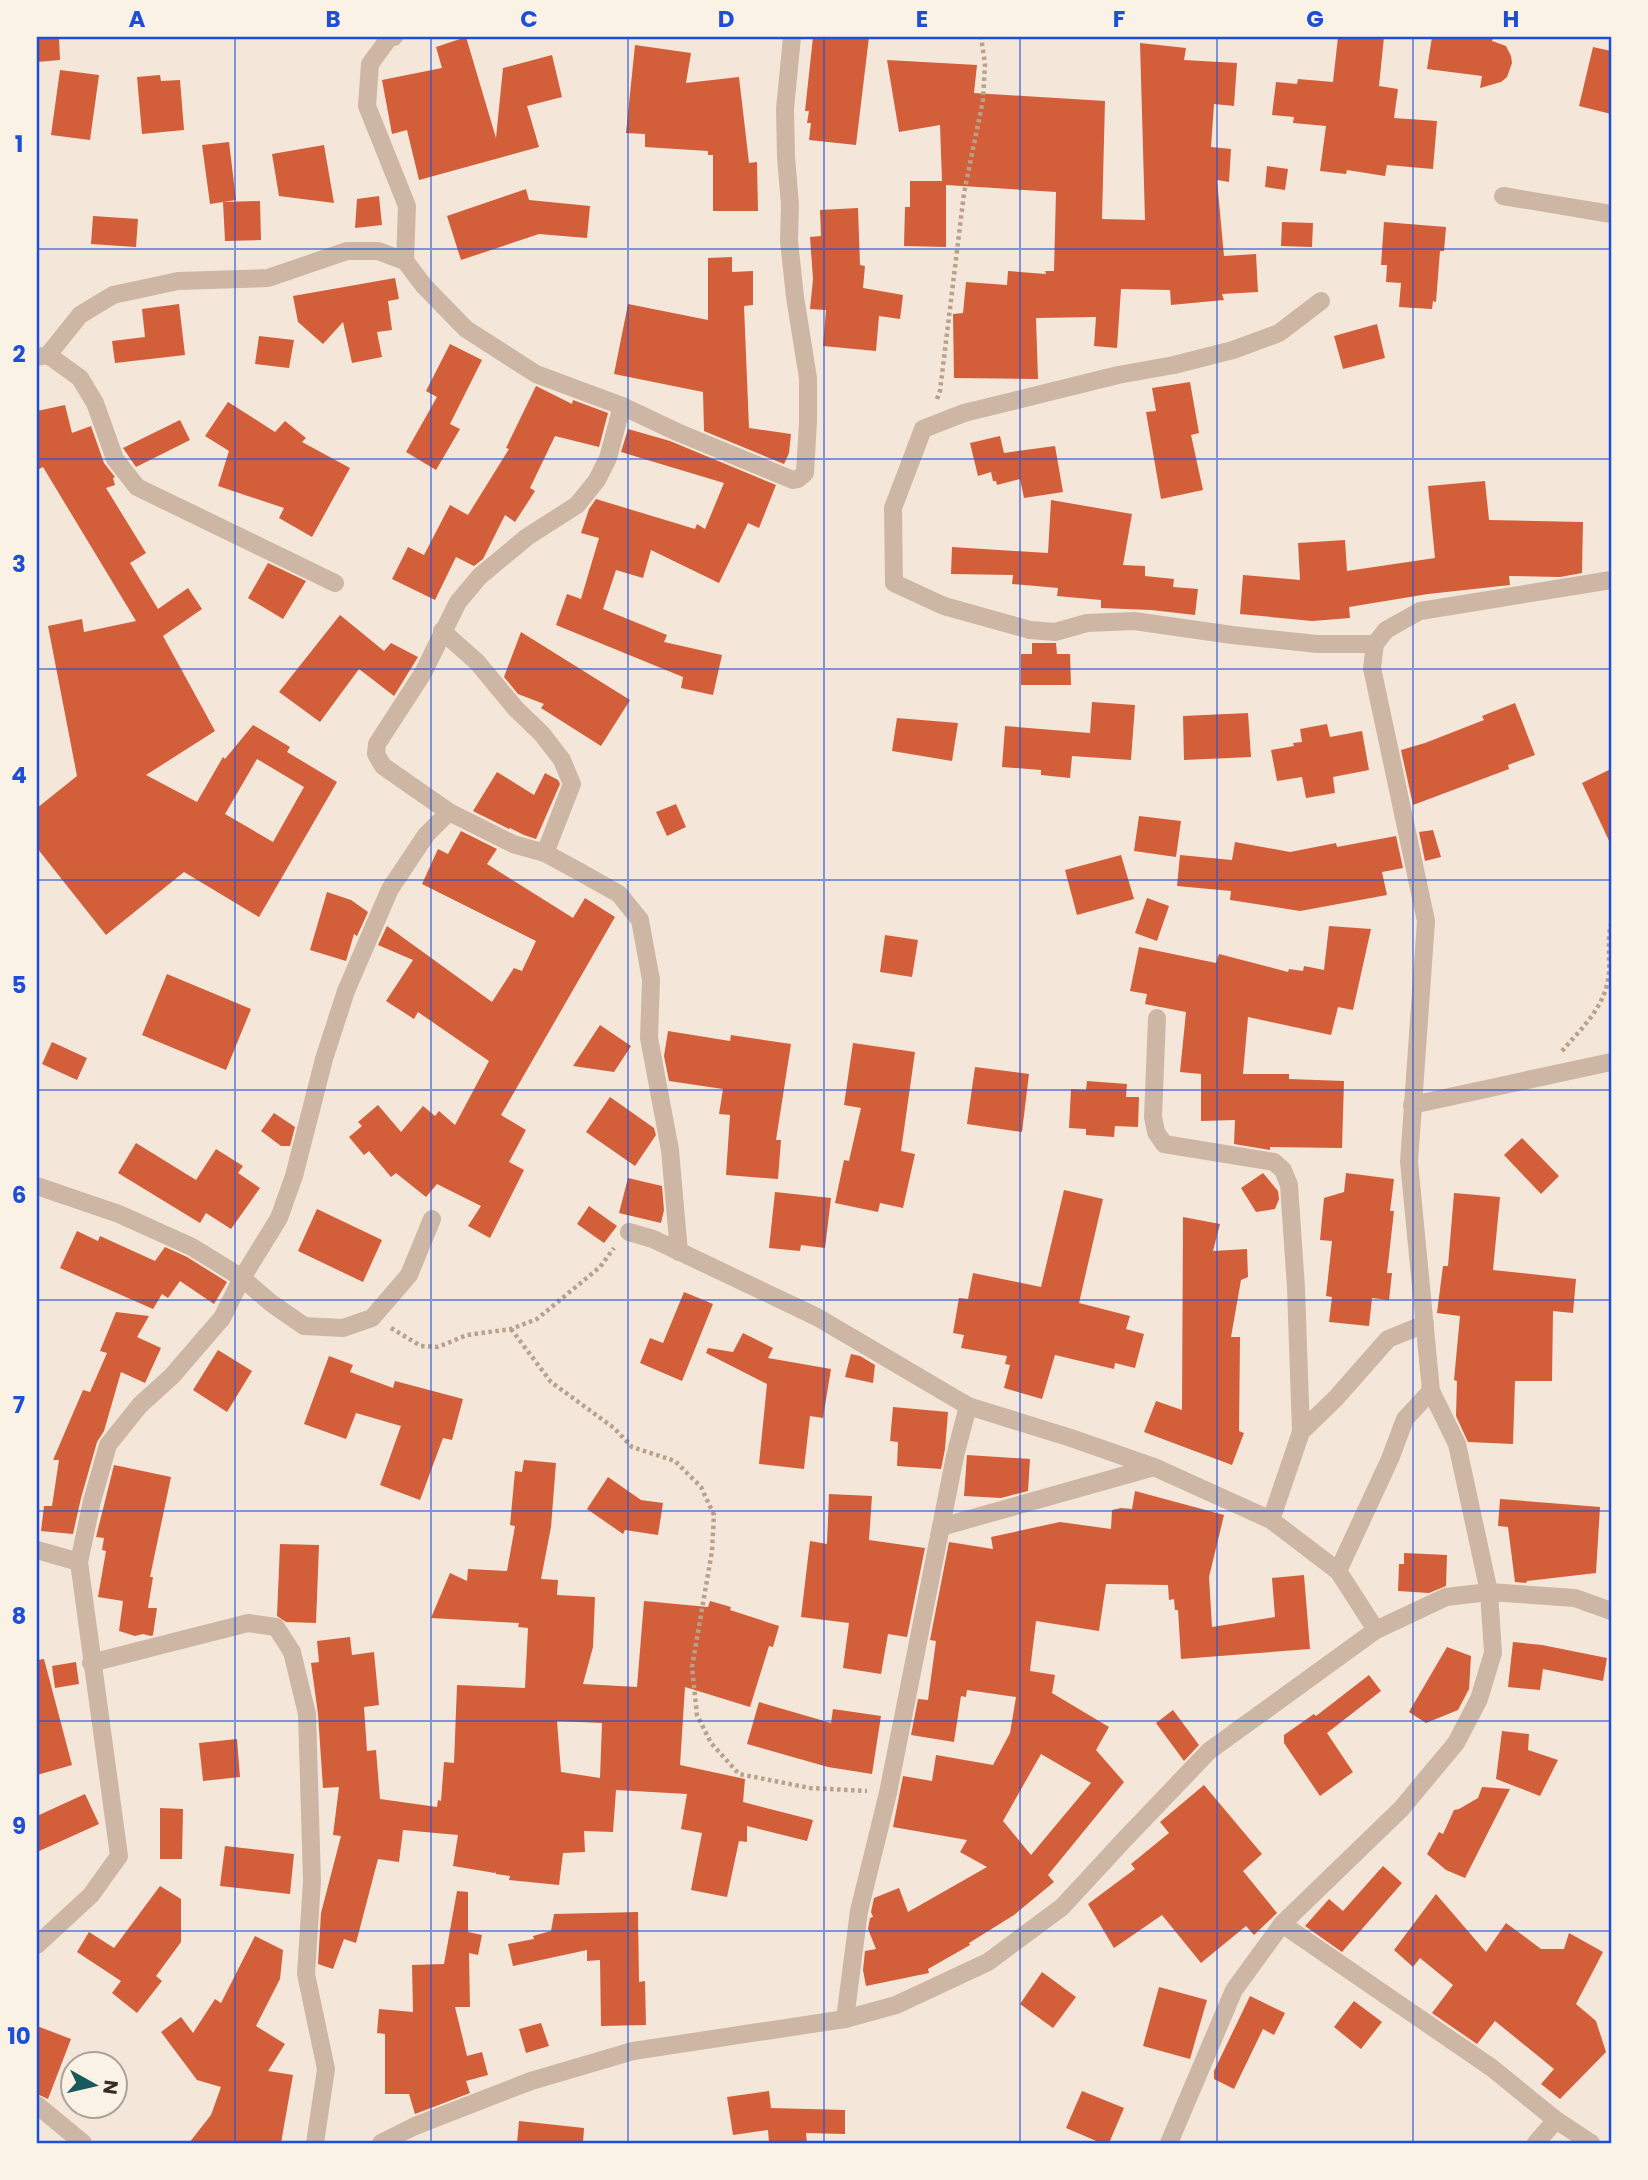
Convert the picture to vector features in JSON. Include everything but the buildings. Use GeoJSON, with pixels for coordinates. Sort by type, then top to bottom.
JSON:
{"type":"FeatureCollection","features":[{"type":"Feature","properties":{"kind":"street"},"geometry":{"type":"LineString","coordinates":[[394,37],[389,38],[370,64],[367,106],[407,206],[405,261]]}},
{"type":"Feature","properties":{"kind":"street"},"geometry":{"type":"LineString","coordinates":[[335,583],[137,487],[115,459],[95,403],[79,378],[42,356],[80,314],[113,295],[178,281],[268,278],[346,251],[378,251],[405,261],[424,286],[466,329],[536,374],[622,406],[793,480],[799,479],[805,473],[808,378],[790,252],[785,108],[792,37]]}},
{"type":"Feature","properties":{"kind":"street"},"geometry":{"type":"LineString","coordinates":[[1503,196],[1611,214]]}},
{"type":"Feature","properties":{"kind":"street"},"geometry":{"type":"LineString","coordinates":[[1321,301],[1279,333],[1233,350],[964,413],[923,429],[892,508],[894,583],[944,606],[1030,630],[1055,632],[1087,623],[1135,621],[1293,642],[1375,644]]}},
{"type":"Feature","properties":{"kind":"street"},"geometry":{"type":"LineString","coordinates":[[622,406],[608,458],[597,480],[577,505],[527,537],[480,576],[458,602],[423,673],[377,744],[376,754],[383,766],[449,812],[513,844],[545,853],[619,894],[640,920],[651,980],[649,1038],[670,1150],[679,1252]]}},
{"type":"Feature","properties":{"kind":"street"},"geometry":{"type":"LineString","coordinates":[[1169,2143],[1234,1990],[1282,1924],[1401,1809],[1456,1743],[1479,1699],[1493,1653],[1489,1592],[1457,1444],[1431,1391],[1409,1162],[1426,922],[1372,668],[1375,644],[1386,630],[1420,611],[1611,580]]}},
{"type":"Feature","properties":{"kind":"street"},"geometry":{"type":"LineString","coordinates":[[442,631],[477,662],[562,760],[572,784],[545,853]]}},
{"type":"Feature","properties":{"kind":"street"},"geometry":{"type":"LineString","coordinates":[[37,1945],[91,1895],[119,1856],[79,1562],[108,1445],[140,1405],[172,1376],[222,1318],[242,1278],[279,1218],[294,1176],[324,1059],[346,991],[390,889],[426,835],[449,812]]}},
{"type":"Feature","properties":{"kind":"street"},"geometry":{"type":"LineString","coordinates":[[1157,1018],[1153,1117],[1156,1132],[1164,1144],[1274,1162],[1283,1170],[1289,1185],[1301,1432],[1272,1520]]}},
{"type":"Feature","properties":{"kind":"street"},"geometry":{"type":"LineString","coordinates":[[1412,1105],[1611,1062]]}},
{"type":"Feature","properties":{"kind":"street"},"geometry":{"type":"LineString","coordinates":[[37,1186],[119,1214],[192,1247],[242,1278],[304,1326],[343,1328],[372,1318],[409,1275],[432,1219]]}},
{"type":"Feature","properties":{"kind":"street"},"geometry":{"type":"LineString","coordinates":[[629,1232],[653,1239],[817,1317],[968,1406],[1154,1467],[1272,1520],[1338,1571],[1376,1630]]}},
{"type":"Feature","properties":{"kind":"street"},"geometry":{"type":"LineString","coordinates":[[1301,1432],[1336,1398],[1388,1339],[1424,1324]]}},
{"type":"Feature","properties":{"kind":"street"},"geometry":{"type":"LineString","coordinates":[[1338,1571],[1390,1459],[1405,1419],[1431,1391]]}},
{"type":"Feature","properties":{"kind":"street"},"geometry":{"type":"LineString","coordinates":[[845,2019],[859,1910],[888,1793],[955,1456],[968,1406]]}},
{"type":"Feature","properties":{"kind":"street"},"geometry":{"type":"LineString","coordinates":[[941,1527],[1154,1467]]}},
{"type":"Feature","properties":{"kind":"street"},"geometry":{"type":"LineString","coordinates":[[37,1550],[79,1562]]}},
{"type":"Feature","properties":{"kind":"street"},"geometry":{"type":"LineString","coordinates":[[381,2143],[414,2135],[531,2081],[633,2051],[845,2019],[896,2005],[988,1962],[1062,1907],[1209,1751],[1376,1630],[1446,1597],[1489,1592],[1575,1598],[1611,1611]]}},
{"type":"Feature","properties":{"kind":"street"},"geometry":{"type":"LineString","coordinates":[[91,1663],[248,1623],[276,1627],[292,1652],[307,1714],[312,1881],[306,1974],[326,2069],[315,2143]]}},
{"type":"Feature","properties":{"kind":"street"},"geometry":{"type":"LineString","coordinates":[[1282,1924],[1492,2068],[1556,2120],[1591,2143]]}},
{"type":"Feature","properties":{"kind":"street"},"geometry":{"type":"LineString","coordinates":[[37,2105],[63,2136],[83,2143]]}},
{"type":"Feature","properties":{"kind":"street"},"geometry":{"type":"LineString","coordinates":[[1536,2143],[1556,2120]]}},
{"type":"Feature","properties":{"kind":"path"},"geometry":{"type":"LineString","coordinates":[[923,429],[940,391],[964,193],[983,100],[985,64],[981,37]]}},
{"type":"Feature","properties":{"kind":"path"},"geometry":{"type":"LineString","coordinates":[[1536,1078],[1594,1016],[1609,975],[1608,938],[1611,923]]}},
{"type":"Feature","properties":{"kind":"path"},"geometry":{"type":"LineString","coordinates":[[372,1318],[421,1346],[438,1347],[467,1335],[511,1329],[537,1319],[558,1302],[600,1267],[629,1232]]}},
{"type":"Feature","properties":{"kind":"path"},"geometry":{"type":"LineString","coordinates":[[511,1329],[551,1382],[614,1428],[632,1447],[676,1461],[701,1487],[714,1515],[712,1551],[692,1667],[696,1715],[711,1742],[739,1774],[810,1788],[888,1793]]}}]}
